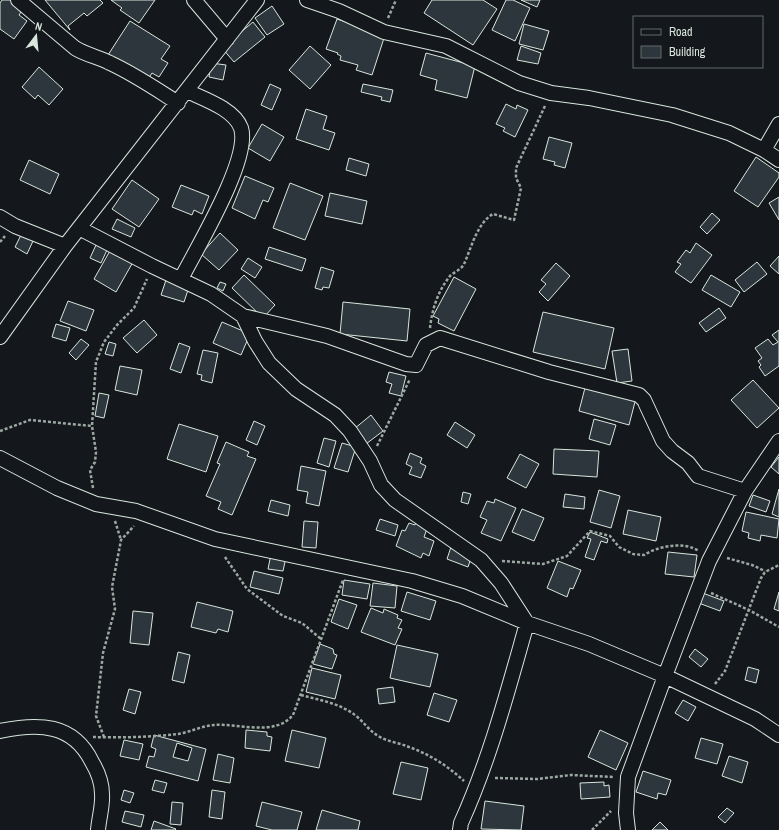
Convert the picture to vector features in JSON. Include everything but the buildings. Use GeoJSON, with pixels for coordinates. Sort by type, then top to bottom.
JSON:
{"type":"FeatureCollection","features":[{"type":"Feature","properties":{"kind":"street"},"geometry":{"type":"LineString","coordinates":[[18,0],[84,54],[102,59],[119,67],[178,103]]}},
{"type":"Feature","properties":{"kind":"street"},"geometry":{"type":"LineString","coordinates":[[194,0],[226,39]]}},
{"type":"Feature","properties":{"kind":"street"},"geometry":{"type":"LineString","coordinates":[[0,337],[65,246],[258,0]]}},
{"type":"Feature","properties":{"kind":"street"},"geometry":{"type":"LineString","coordinates":[[307,0],[339,11],[384,32],[446,46],[518,83],[551,93],[589,98],[672,115],[729,133],[764,150],[779,160]]}},
{"type":"Feature","properties":{"kind":"street"},"geometry":{"type":"LineString","coordinates":[[181,279],[226,191],[238,164],[243,141],[240,127],[231,115],[209,101],[187,91]]}},
{"type":"Feature","properties":{"kind":"street"},"geometry":{"type":"LineString","coordinates":[[764,150],[779,124]]}},
{"type":"Feature","properties":{"kind":"street"},"geometry":{"type":"LineString","coordinates":[[0,217],[15,226],[65,246]]}},
{"type":"Feature","properties":{"kind":"street"},"geometry":{"type":"LineString","coordinates":[[79,228],[152,266],[212,294],[243,316],[327,336],[406,364],[416,365],[426,345],[440,338],[549,372],[639,394],[644,400],[664,441],[672,451],[688,463],[698,476],[745,491]]}},
{"type":"Feature","properties":{"kind":"street"},"geometry":{"type":"LineString","coordinates":[[243,316],[255,341],[269,363],[296,389],[335,415],[350,431],[370,461],[381,486],[395,500],[481,560],[511,596],[527,623],[508,692],[474,793],[461,823],[460,830]]}},
{"type":"Feature","properties":{"kind":"street"},"geometry":{"type":"LineString","coordinates":[[628,830],[626,813],[628,777],[699,588],[711,558],[745,491],[779,441]]}},
{"type":"Feature","properties":{"kind":"street"},"geometry":{"type":"LineString","coordinates":[[0,458],[57,488],[96,504],[136,511],[215,539],[412,582],[462,596],[527,623],[589,644],[665,676],[755,719],[779,735]]}},
{"type":"Feature","properties":{"kind":"street"},"geometry":{"type":"LineString","coordinates":[[0,731],[22,726],[51,728],[66,733],[80,744],[90,758],[100,777],[102,794],[98,830]]}},
{"type":"Feature","properties":{"kind":"path"},"geometry":{"type":"LineString","coordinates":[[384,32],[396,0]]}},
{"type":"Feature","properties":{"kind":"path"},"geometry":{"type":"LineString","coordinates":[[434,341],[430,329],[432,310],[442,288],[451,276],[463,266],[479,230],[492,214],[511,220],[514,220],[516,216],[517,198],[521,188],[516,178],[516,168],[551,93]]}},
{"type":"Feature","properties":{"kind":"path"},"geometry":{"type":"LineString","coordinates":[[96,504],[90,475],[96,452],[92,426],[96,362],[108,336],[134,308],[152,266]]}},
{"type":"Feature","properties":{"kind":"path"},"geometry":{"type":"LineString","coordinates":[[370,461],[416,365]]}},
{"type":"Feature","properties":{"kind":"path"},"geometry":{"type":"LineString","coordinates":[[0,431],[30,420],[92,426]]}},
{"type":"Feature","properties":{"kind":"path"},"geometry":{"type":"LineString","coordinates":[[104,737],[96,716],[103,653],[115,608],[112,587],[118,552],[121,540],[137,522],[149,516]]}},
{"type":"Feature","properties":{"kind":"path"},"geometry":{"type":"LineString","coordinates":[[481,560],[543,564],[567,556],[590,531],[610,536],[619,547],[633,554],[644,555],[654,549],[683,547],[697,550],[711,558],[752,565],[765,572]]}},
{"type":"Feature","properties":{"kind":"path"},"geometry":{"type":"LineString","coordinates":[[215,539],[232,570],[247,589],[284,616],[302,623],[321,638]]}},
{"type":"Feature","properties":{"kind":"path"},"geometry":{"type":"LineString","coordinates":[[706,695],[725,671],[765,572],[779,565]]}},
{"type":"Feature","properties":{"kind":"path"},"geometry":{"type":"LineString","coordinates":[[66,733],[104,737],[178,734],[214,725],[245,727],[277,725],[288,721],[293,715],[301,695],[347,568]]}},
{"type":"Feature","properties":{"kind":"path"},"geometry":{"type":"LineString","coordinates":[[699,588],[749,610],[779,627]]}},
{"type":"Feature","properties":{"kind":"path"},"geometry":{"type":"LineString","coordinates":[[301,695],[344,708],[354,714],[373,733],[382,739],[410,747],[437,760],[451,769],[474,793]]}},
{"type":"Feature","properties":{"kind":"path"},"geometry":{"type":"LineString","coordinates":[[480,776],[537,779],[571,775],[628,777]]}},
{"type":"Feature","properties":{"kind":"path"},"geometry":{"type":"LineString","coordinates":[[592,830],[627,795]]}}]}
